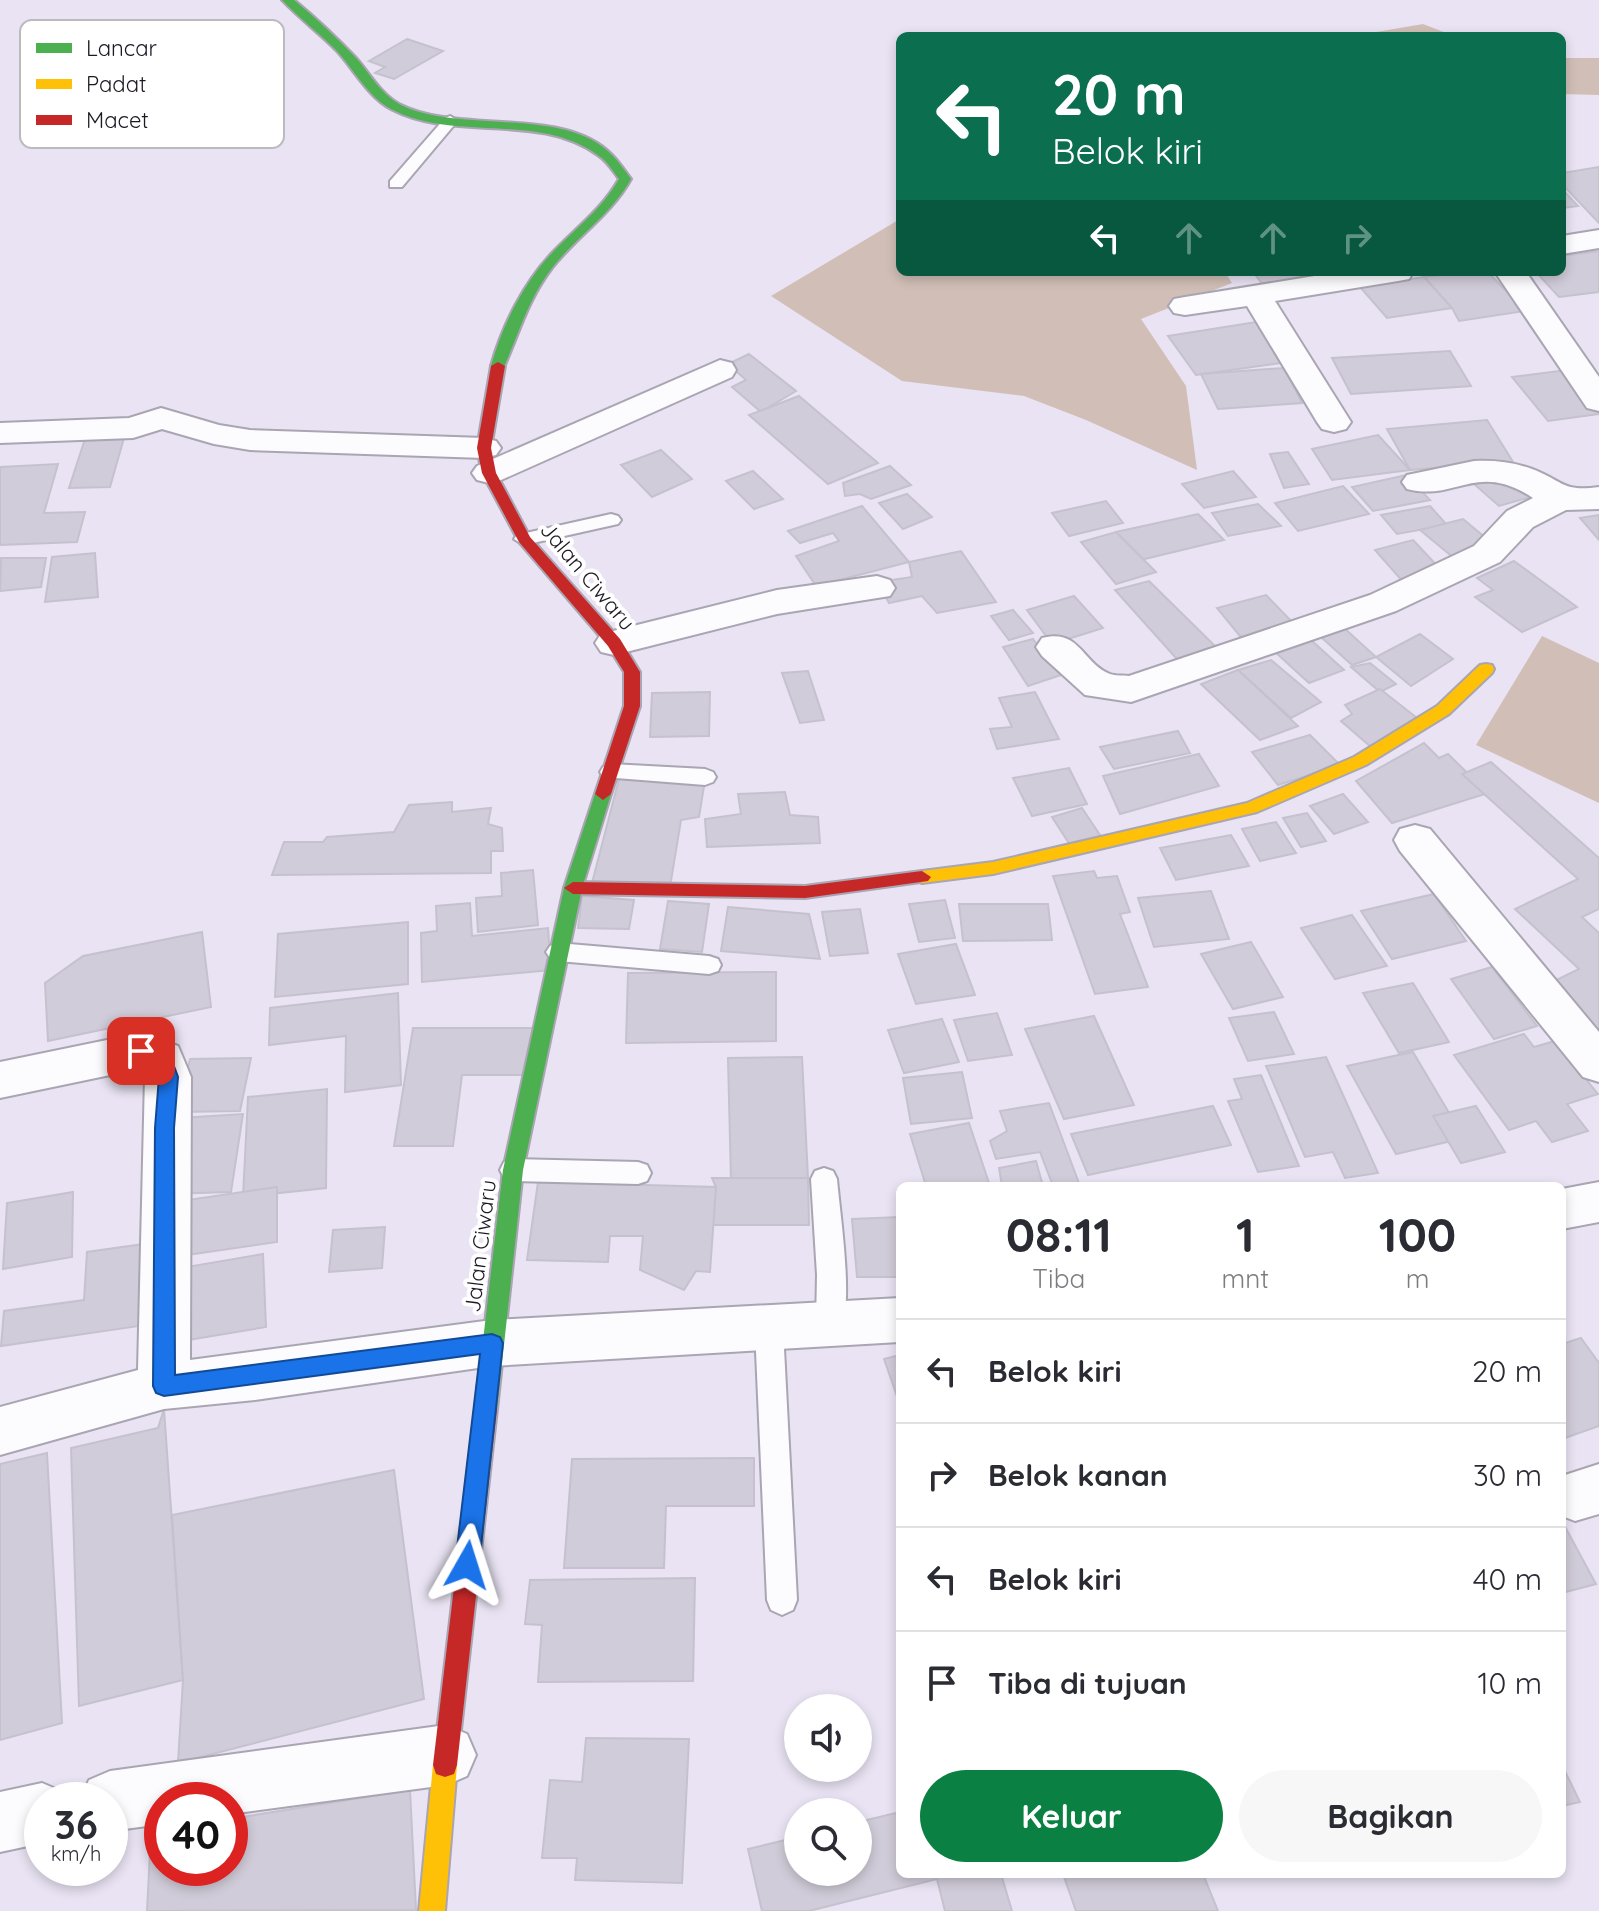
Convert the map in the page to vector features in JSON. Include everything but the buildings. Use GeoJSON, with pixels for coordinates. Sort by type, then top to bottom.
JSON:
{"type":"FeatureCollection","features":[{"type":"Feature","properties":{"kind":"street"},"geometry":{"type":"LineString","coordinates":[[287,0],[356,64],[385,101],[402,110],[450,121],[552,130],[582,138],[616,162],[625,179],[615,200],[553,259],[536,280],[500,357],[486,461]]}},
{"type":"Feature","properties":{"kind":"street"},"geometry":{"type":"LineString","coordinates":[[1566,244],[1599,239]]}},
{"type":"Feature","properties":{"kind":"street"},"geometry":{"type":"LineString","coordinates":[[1185,306],[1256,295],[1343,276]]}},
{"type":"Feature","properties":{"kind":"street"},"geometry":{"type":"LineString","coordinates":[[1513,276],[1599,401]]}},
{"type":"Feature","properties":{"kind":"street"},"geometry":{"type":"LineString","coordinates":[[1256,295],[1334,422]]}},
{"type":"Feature","properties":{"kind":"street"},"geometry":{"type":"LineString","coordinates":[[0,433],[133,428],[167,418],[214,434],[250,440],[486,461],[720,370]]}},
{"type":"Feature","properties":{"kind":"street","name":"Jalan Ciwaru"},"geometry":{"type":"LineString","coordinates":[[432,1911],[446,1755],[513,1170],[573,888],[632,706],[632,672],[614,643],[524,539],[486,461]]}},
{"type":"Feature","properties":{"kind":"street"},"geometry":{"type":"LineString","coordinates":[[1419,482],[1502,471],[1520,476],[1558,500]]}},
{"type":"Feature","properties":{"kind":"street"},"geometry":{"type":"LineString","coordinates":[[1055,647],[1099,686],[1131,689],[1383,603],[1487,554],[1520,519],[1558,500],[1599,498]]}},
{"type":"Feature","properties":{"kind":"street"},"geometry":{"type":"LineString","coordinates":[[614,643],[777,602],[877,588]]}},
{"type":"Feature","properties":{"kind":"street"},"geometry":{"type":"LineString","coordinates":[[573,888],[805,892],[993,868],[1251,808],[1360,761],[1443,710],[1486,669]]}},
{"type":"Feature","properties":{"kind":"street"},"geometry":{"type":"LineString","coordinates":[[1415,840],[1599,1064]]}},
{"type":"Feature","properties":{"kind":"street"},"geometry":{"type":"LineString","coordinates":[[0,1080],[141,1051],[162,1059],[168,1077],[164,1386]]}},
{"type":"Feature","properties":{"kind":"street"},"geometry":{"type":"LineString","coordinates":[[1566,1208],[1599,1202]]}},
{"type":"Feature","properties":{"kind":"street"},"geometry":{"type":"LineString","coordinates":[[0,1431],[164,1386],[492,1343],[896,1320]]}},
{"type":"Feature","properties":{"kind":"street"},"geometry":{"type":"LineString","coordinates":[[128,1799],[446,1755]]}},
{"type":"Feature","properties":{"kind":"street"},"geometry":{"type":"LineString","coordinates":[[0,1822],[24,1817]]}},
{"type":"Feature","properties":{"kind":"lane"},"geometry":{"type":"LineString","coordinates":[[396,184],[450,121]]}},
{"type":"Feature","properties":{"kind":"lane"},"geometry":{"type":"LineString","coordinates":[[524,539],[611,520]]}},
{"type":"Feature","properties":{"kind":"lane"},"geometry":{"type":"LineString","coordinates":[[611,772],[705,777]]}},
{"type":"Feature","properties":{"kind":"lane"},"geometry":{"type":"LineString","coordinates":[[558,952],[709,965]]}},
{"type":"Feature","properties":{"kind":"lane"},"geometry":{"type":"LineString","coordinates":[[513,1170],[638,1173]]}},
{"type":"Feature","properties":{"kind":"lane"},"geometry":{"type":"LineString","coordinates":[[824,1179],[831,1275],[830,1324]]}},
{"type":"Feature","properties":{"kind":"lane"},"geometry":{"type":"LineString","coordinates":[[769,1329],[782,1600]]}},
{"type":"Feature","properties":{"kind":"shaded area"},"geometry":{"type":"Polygon","coordinates":[[[1423,24],[1444,32],[1376,32],[1423,24]]]}},
{"type":"Feature","properties":{"kind":"shaded area"},"geometry":{"type":"Polygon","coordinates":[[[1566,58],[1599,58],[1599,95],[1566,94],[1566,58]]]}},
{"type":"Feature","properties":{"kind":"shaded area"},"geometry":{"type":"Polygon","coordinates":[[[896,221],[896,276],[1228,276],[1232,283],[1141,319],[1186,386],[1197,470],[1024,396],[902,381],[771,296],[896,221]]]}},
{"type":"Feature","properties":{"kind":"shaded area"},"geometry":{"type":"Polygon","coordinates":[[[1542,636],[1599,663],[1599,803],[1476,745],[1542,636]]]}},
{"type":"Feature","properties":{"kind":"traffic: fast"},"geometry":{"type":"LineString","coordinates":[[287,0],[330,38],[378,92],[396,107],[424,117],[553,131],[582,140],[606,155],[625,179],[603,211],[555,257],[538,279],[513,324],[498,366]]}},
{"type":"Feature","properties":{"kind":"traffic: fast"},"geometry":{"type":"LineString","coordinates":[[486,1409],[513,1170],[573,888],[603,794]]}},
{"type":"Feature","properties":{"kind":"traffic: slow"},"geometry":{"type":"LineString","coordinates":[[922,877],[993,868],[1251,808],[1360,761],[1443,710],[1486,669]]}},
{"type":"Feature","properties":{"kind":"traffic: slow"},"geometry":{"type":"LineString","coordinates":[[432,1911],[445,1765]]}},
{"type":"Feature","properties":{"kind":"traffic: jam"},"geometry":{"type":"LineString","coordinates":[[498,366],[484,448],[489,473],[524,539],[614,643],[632,672],[632,706],[603,794]]}},
{"type":"Feature","properties":{"kind":"traffic: jam"},"geometry":{"type":"LineString","coordinates":[[573,888],[805,892],[922,877]]}},
{"type":"Feature","properties":{"kind":"traffic: jam"},"geometry":{"type":"LineString","coordinates":[[445,1765],[486,1409]]}},
{"type":"Feature","properties":{"kind":"route"},"geometry":{"type":"LineString","coordinates":[[141,1051],[162,1059],[168,1077],[164,1386],[255,1377],[492,1343],[467,1565]]}}]}
